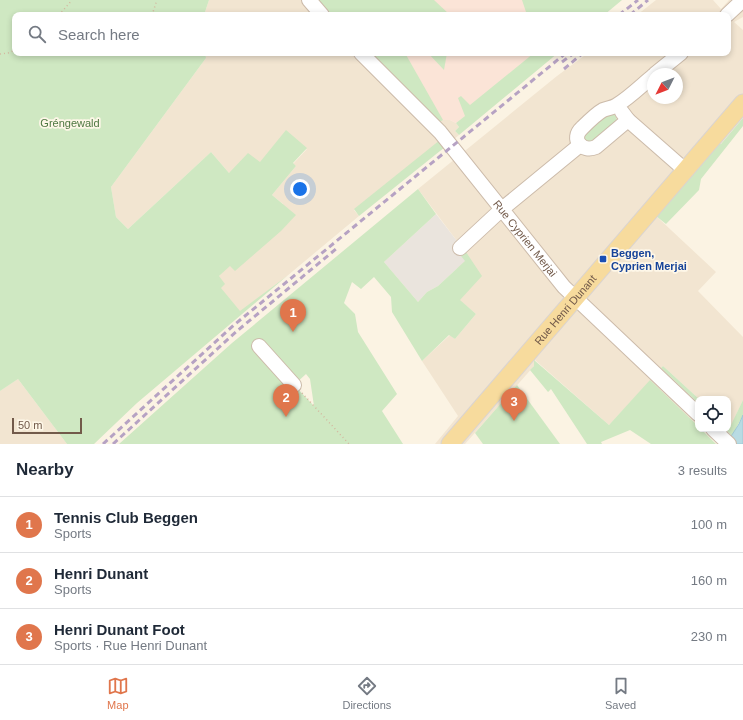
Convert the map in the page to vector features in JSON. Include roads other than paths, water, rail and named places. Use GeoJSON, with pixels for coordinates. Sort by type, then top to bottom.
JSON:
{"type":"FeatureCollection","features":[{"type":"Feature","properties":{"kind":"main road","name":"Rue Henri Dunant"},"geometry":{"type":"LineString","coordinates":[[450,444],[743,103]]}},
{"type":"Feature","properties":{"kind":"street"},"geometry":{"type":"LineString","coordinates":[[309,0],[319,12]]}},
{"type":"Feature","properties":{"kind":"street"},"geometry":{"type":"LineString","coordinates":[[730,12],[743,0]]}},
{"type":"Feature","properties":{"kind":"street","name":"Rue Cyprien Merjai"},"geometry":{"type":"LineString","coordinates":[[364,56],[440,132],[564,287],[695,411]]}},
{"type":"Feature","properties":{"kind":"street"},"geometry":{"type":"LineString","coordinates":[[663,68],[677,56]]}},
{"type":"Feature","properties":{"kind":"street"},"geometry":{"type":"LineString","coordinates":[[628,120],[596,147],[590,149],[584,148],[577,140],[577,134],[580,129],[603,110],[617,106],[647,81]]}},
{"type":"Feature","properties":{"kind":"street"},"geometry":{"type":"LineString","coordinates":[[617,106],[628,120],[685,170]]}},
{"type":"Feature","properties":{"kind":"street"},"geometry":{"type":"LineString","coordinates":[[460,248],[502,209],[580,145]]}},
{"type":"Feature","properties":{"kind":"street"},"geometry":{"type":"LineString","coordinates":[[259,346],[294,385]]}},
{"type":"Feature","properties":{"kind":"street"},"geometry":{"type":"LineString","coordinates":[[716,432],[729,444]]}},
{"type":"Feature","properties":{"kind":"water"},"geometry":{"type":"Polygon","coordinates":[[[743,415],[743,444],[726,444],[739,424],[743,415]]]}},
{"type":"Feature","properties":{"kind":"railway"},"geometry":{"type":"LineString","coordinates":[[623,12],[638,0]]}},
{"type":"Feature","properties":{"kind":"railway"},"geometry":{"type":"LineString","coordinates":[[634,12],[648,0]]}},
{"type":"Feature","properties":{"kind":"railway"},"geometry":{"type":"LineString","coordinates":[[103,444],[234,325],[562,56]]}},
{"type":"Feature","properties":{"kind":"railway"},"geometry":{"type":"LineString","coordinates":[[562,62],[570,56]]}},
{"type":"Feature","properties":{"kind":"railway"},"geometry":{"type":"LineString","coordinates":[[564,69],[579,56]]}},
{"type":"Feature","properties":{"kind":"railway"},"geometry":{"type":"LineString","coordinates":[[113,444],[237,331],[336,249]]}},
{"type":"Feature","properties":{"kind":"place","name":"Beggen, Cyprien Merjai"},"geometry":{"type":"Point","coordinates":[603,259]}},
{"type":"Feature","properties":{"kind":"place","name":"Tennis Club Beggen"},"geometry":{"type":"Point","coordinates":[293,332]}},
{"type":"Feature","properties":{"kind":"place","name":"Henri Dunant"},"geometry":{"type":"Point","coordinates":[286,417]}},
{"type":"Feature","properties":{"kind":"place","name":"Henri Dunant Foot"},"geometry":{"type":"Point","coordinates":[514,421]}},
{"type":"Feature","properties":{"kind":"park label","name":"Gréngewald"},"geometry":{"type":"Point","coordinates":[70,123]}}]}
